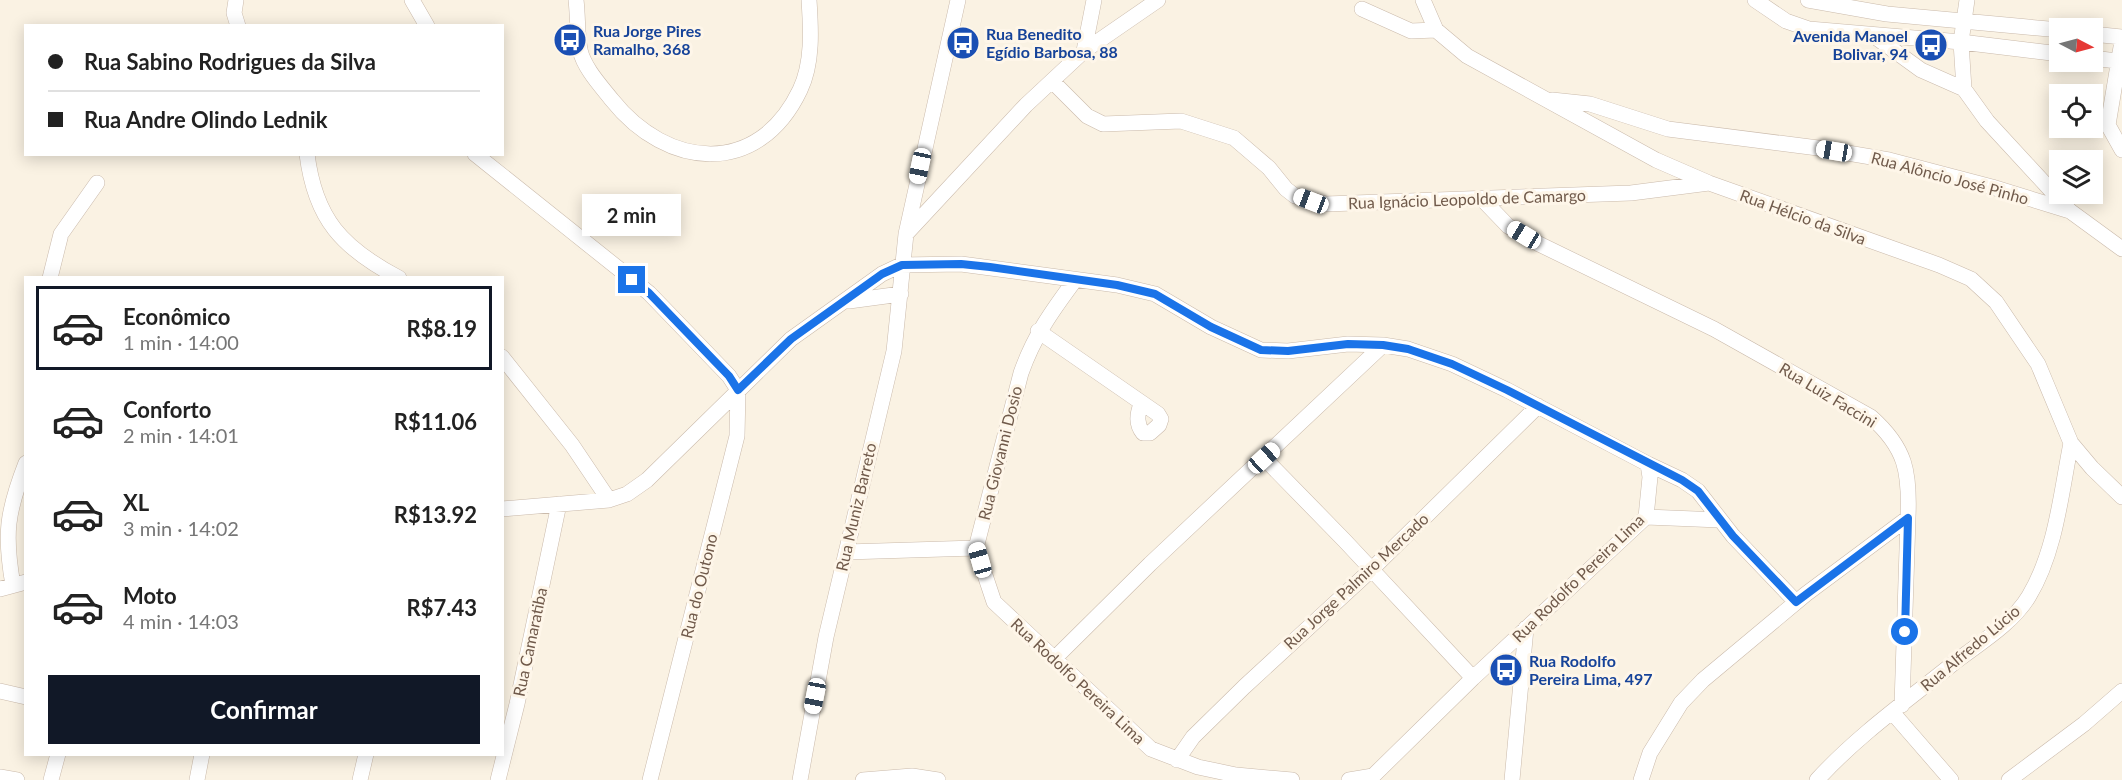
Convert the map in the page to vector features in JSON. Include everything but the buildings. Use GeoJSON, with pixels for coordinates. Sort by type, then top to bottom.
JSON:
{"type":"FeatureCollection","features":[{"type":"Feature","properties":{"kind":"street"},"geometry":{"type":"LineString","coordinates":[[236,0],[234,14],[237,24]]}},
{"type":"Feature","properties":{"kind":"street"},"geometry":{"type":"LineString","coordinates":[[412,0],[426,24]]}},
{"type":"Feature","properties":{"kind":"street"},"geometry":{"type":"LineString","coordinates":[[576,0],[580,50],[585,62],[622,114],[659,139],[680,149],[711,155],[731,154],[746,148],[782,119],[800,90],[806,74],[810,52],[809,0]]}},
{"type":"Feature","properties":{"kind":"street","name":"Rua Muniz Barreto"},"geometry":{"type":"LineString","coordinates":[[800,780],[826,637],[894,351],[906,234],[958,0]]}},
{"type":"Feature","properties":{"kind":"street"},"geometry":{"type":"LineString","coordinates":[[1084,51],[1094,0]]}},
{"type":"Feature","properties":{"kind":"street"},"geometry":{"type":"LineString","coordinates":[[906,234],[1026,105],[1084,51],[1158,0]]}},
{"type":"Feature","properties":{"kind":"street","name":"Rua Hélcio da Silva"},"geometry":{"type":"LineString","coordinates":[[1423,0],[1436,30],[1467,56],[1656,160],[1709,183],[1939,264],[1971,279],[1996,302],[2020,334],[2038,364],[2071,443],[2092,468],[2122,496]]}},
{"type":"Feature","properties":{"kind":"street"},"geometry":{"type":"LineString","coordinates":[[1755,0],[1786,21],[1809,29],[1961,42],[2049,53]]}},
{"type":"Feature","properties":{"kind":"street"},"geometry":{"type":"LineString","coordinates":[[1808,0],[1887,14],[2049,29]]}},
{"type":"Feature","properties":{"kind":"street"},"geometry":{"type":"LineString","coordinates":[[1964,89],[1961,42],[1967,0]]}},
{"type":"Feature","properties":{"kind":"street"},"geometry":{"type":"LineString","coordinates":[[1362,9],[1412,31],[1436,30]]}},
{"type":"Feature","properties":{"kind":"street"},"geometry":{"type":"LineString","coordinates":[[1874,36],[1920,70],[1964,89],[1987,121],[2070,211],[2122,249]]}},
{"type":"Feature","properties":{"kind":"street"},"geometry":{"type":"LineString","coordinates":[[2103,36],[2122,39],[2108,125],[2122,150]]}},
{"type":"Feature","properties":{"kind":"street"},"geometry":{"type":"LineString","coordinates":[[2103,59],[2117,61]]}},
{"type":"Feature","properties":{"kind":"street","name":"Rua Ignácio Leopoldo de Camargo"},"geometry":{"type":"LineString","coordinates":[[1052,81],[1087,116],[1103,124],[1181,121],[1234,138],[1269,168],[1286,189],[1311,201],[1356,205],[1483,200],[1631,193],[1709,183]]}},
{"type":"Feature","properties":{"kind":"street","name":"Rua Alôncio José Pinho"},"geometry":{"type":"LineString","coordinates":[[1546,99],[1590,104],[1668,129],[1808,146],[1889,160],[1992,187],[2070,211]]}},
{"type":"Feature","properties":{"kind":"street"},"geometry":{"type":"LineString","coordinates":[[307,156],[315,197],[334,230],[346,244],[396,276]]}},
{"type":"Feature","properties":{"kind":"street"},"geometry":{"type":"LineString","coordinates":[[478,156],[649,293],[729,376],[738,390]]}},
{"type":"Feature","properties":{"kind":"street"},"geometry":{"type":"LineString","coordinates":[[50,276],[61,234],[97,183]]}},
{"type":"Feature","properties":{"kind":"street","name":"Rua Luiz Faccini"},"geometry":{"type":"LineString","coordinates":[[1483,200],[1508,226],[1539,244],[1714,329],[1871,417],[1890,434],[1906,464],[1909,486],[1897,709]]}},
{"type":"Feature","properties":{"kind":"street"},"geometry":{"type":"LineString","coordinates":[[504,509],[609,500],[627,494],[647,480],[791,339],[882,274],[902,265],[961,264],[1117,285],[1155,294],[1225,334],[1261,350],[1288,351],[1348,344],[1383,345],[1408,349],[1452,364],[1682,480],[1698,491],[1720,520],[1796,602]]}},
{"type":"Feature","properties":{"kind":"street","name":"Rua Giovanni Dosio"},"geometry":{"type":"LineString","coordinates":[[976,548],[1021,373],[1038,331],[1075,280]]}},
{"type":"Feature","properties":{"kind":"street"},"geometry":{"type":"LineString","coordinates":[[846,301],[901,294]]}},
{"type":"Feature","properties":{"kind":"street"},"geometry":{"type":"LineString","coordinates":[[1038,331],[1141,404]]}},
{"type":"Feature","properties":{"kind":"street"},"geometry":{"type":"LineString","coordinates":[[1054,659],[1383,345]]}},
{"type":"Feature","properties":{"kind":"street"},"geometry":{"type":"LineString","coordinates":[[504,360],[572,445],[609,500]]}},
{"type":"Feature","properties":{"kind":"street","name":"Rua do Outono"},"geometry":{"type":"LineString","coordinates":[[650,780],[737,436],[738,390]]}},
{"type":"Feature","properties":{"kind":"street","name":"Rua Jorge Palmiro Mercado"},"geometry":{"type":"LineString","coordinates":[[1177,760],[1193,737],[1371,570],[1538,406]]}},
{"type":"Feature","properties":{"kind":"street","name":"Rua Alfredo Lúcio"},"geometry":{"type":"LineString","coordinates":[[1817,780],[1842,753],[2002,625],[2028,597],[2039,576],[2051,540],[2071,443]]}},
{"type":"Feature","properties":{"kind":"street"},"geometry":{"type":"LineString","coordinates":[[1264,458],[1473,678]]}},
{"type":"Feature","properties":{"kind":"street","name":"Rua Rodolfo Pereira Lima"},"geometry":{"type":"LineString","coordinates":[[1349,780],[1372,778],[1473,678],[1646,517],[1650,477],[1648,464]]}},
{"type":"Feature","properties":{"kind":"street"},"geometry":{"type":"LineString","coordinates":[[13,585],[6,547],[8,521],[24,469]]}},
{"type":"Feature","properties":{"kind":"street","name":"Rua Camaratiba"},"geometry":{"type":"LineString","coordinates":[[504,755],[559,504]]}},
{"type":"Feature","properties":{"kind":"street"},"geometry":{"type":"LineString","coordinates":[[1646,517],[1720,520]]}},
{"type":"Feature","properties":{"kind":"street"},"geometry":{"type":"LineString","coordinates":[[1641,780],[1650,753],[1681,703],[1720,665],[1796,602],[1908,518]]}},
{"type":"Feature","properties":{"kind":"street"},"geometry":{"type":"LineString","coordinates":[[846,552],[976,548]]}},
{"type":"Feature","properties":{"kind":"street","name":"Rua Rodolfo Pereira Lima"},"geometry":{"type":"LineString","coordinates":[[976,548],[994,602],[1151,749],[1177,760],[1236,775],[1292,780]]}},
{"type":"Feature","properties":{"kind":"street"},"geometry":{"type":"LineString","coordinates":[[1512,780],[1526,628]]}},
{"type":"Feature","properties":{"kind":"street"},"geometry":{"type":"LineString","coordinates":[[2009,780],[2084,724],[2122,691]]}},
{"type":"Feature","properties":{"kind":"street"},"geometry":{"type":"LineString","coordinates":[[0,692],[24,697]]}},
{"type":"Feature","properties":{"kind":"street"},"geometry":{"type":"LineString","coordinates":[[1897,709],[1951,780]]}},
{"type":"Feature","properties":{"kind":"street"},"geometry":{"type":"LineString","coordinates":[[51,780],[57,756]]}},
{"type":"Feature","properties":{"kind":"street"},"geometry":{"type":"LineString","coordinates":[[197,780],[200,756]]}},
{"type":"Feature","properties":{"kind":"street"},"geometry":{"type":"LineString","coordinates":[[360,780],[366,756]]}},
{"type":"Feature","properties":{"kind":"street","name":"Rua Camaratiba"},"geometry":{"type":"LineString","coordinates":[[498,780],[504,756]]}},
{"type":"Feature","properties":{"kind":"street"},"geometry":{"type":"LineString","coordinates":[[863,780],[912,776],[938,780]]}},
{"type":"Feature","properties":{"kind":"street"},"geometry":{"type":"LineString","coordinates":[[0,777],[17,780]]}},
{"type":"Feature","properties":{"kind":"place","name":"Rua Jorge Pires Ramalho, 368"},"geometry":{"type":"Point","coordinates":[570,40]}},
{"type":"Feature","properties":{"kind":"place","name":"Rua Benedito Egídio Barbosa, 88"},"geometry":{"type":"Point","coordinates":[963,43]}},
{"type":"Feature","properties":{"kind":"place","name":"Avenida Manoel Bolivar, 94"},"geometry":{"type":"Point","coordinates":[1931,45]}},
{"type":"Feature","properties":{"kind":"place","name":"Rua Rodolfo Pereira Lima, 497"},"geometry":{"type":"Point","coordinates":[1506,670]}},
{"type":"Feature","properties":{"kind":"route"},"geometry":{"type":"LineString","coordinates":[[632,280],[649,293],[729,376],[738,390],[791,339],[882,274],[902,265],[961,264],[1117,285],[1155,294],[1211,327],[1261,350],[1288,351],[1348,344],[1383,345],[1408,349],[1452,364],[1507,390],[1682,480],[1698,491],[1733,536],[1796,602],[1873,542],[1908,518],[1905,632]]}}]}
